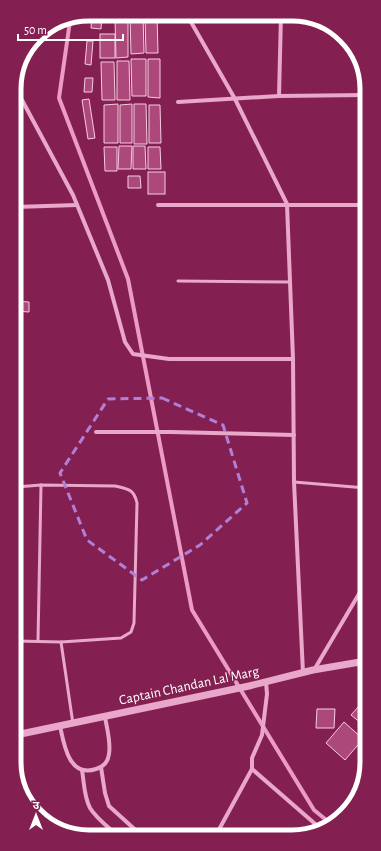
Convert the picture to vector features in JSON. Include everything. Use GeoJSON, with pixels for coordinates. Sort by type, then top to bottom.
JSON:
{"type":"FeatureCollection","features":[{"type":"Feature","properties":{"kind":"street"},"geometry":{"type":"LineString","coordinates":[[192,21],[235,99],[287,204],[293,359],[294,482],[302,673]]}},
{"type":"Feature","properties":{"kind":"street"},"geometry":{"type":"LineString","coordinates":[[279,96],[281,21]]}},
{"type":"Feature","properties":{"kind":"street"},"geometry":{"type":"LineString","coordinates":[[178,102],[279,96],[360,95]]}},
{"type":"Feature","properties":{"kind":"street"},"geometry":{"type":"LineString","coordinates":[[22,100],[73,195],[108,280],[125,342],[133,354],[169,359],[293,359]]}},
{"type":"Feature","properties":{"kind":"street"},"geometry":{"type":"LineString","coordinates":[[21,207],[77,205]]}},
{"type":"Feature","properties":{"kind":"street"},"geometry":{"type":"LineString","coordinates":[[158,205],[360,205]]}},
{"type":"Feature","properties":{"kind":"street"},"geometry":{"type":"LineString","coordinates":[[96,432],[294,435]]}},
{"type":"Feature","properties":{"kind":"street"},"geometry":{"type":"LineString","coordinates":[[313,670],[360,592]]}},
{"type":"Feature","properties":{"kind":"street","name":"Captain Chandan Lal Marg"},"geometry":{"type":"LineString","coordinates":[[21,735],[209,695],[313,670],[360,662]]}},
{"type":"Feature","properties":{"kind":"street"},"geometry":{"type":"LineString","coordinates":[[219,830],[252,769],[252,758],[262,735],[267,694],[266,682]]}},
{"type":"Feature","properties":{"kind":"street"},"geometry":{"type":"LineString","coordinates":[[60,726],[64,747],[69,758],[76,767],[82,770],[92,770],[101,767],[107,762],[109,755],[110,744],[106,717]]}},
{"type":"Feature","properties":{"kind":"street"},"geometry":{"type":"LineString","coordinates":[[101,767],[105,793],[109,806],[135,830]]}},
{"type":"Feature","properties":{"kind":"street"},"geometry":{"type":"LineString","coordinates":[[252,769],[318,825]]}},
{"type":"Feature","properties":{"kind":"street"},"geometry":{"type":"LineString","coordinates":[[82,770],[86,797],[90,807],[112,830]]}},
{"type":"Feature","properties":{"kind":"lane"},"geometry":{"type":"LineString","coordinates":[[178,281],[290,282]]}},
{"type":"Feature","properties":{"kind":"lane"},"geometry":{"type":"LineString","coordinates":[[294,482],[360,488]]}},
{"type":"Feature","properties":{"kind":"lane"},"geometry":{"type":"LineString","coordinates":[[38,641],[41,485]]}},
{"type":"Feature","properties":{"kind":"lane"},"geometry":{"type":"LineString","coordinates":[[21,487],[41,485],[115,486],[133,492],[137,503],[134,623],[131,632],[121,638],[60,642],[21,642]]}},
{"type":"Feature","properties":{"kind":"lane"},"geometry":{"type":"LineString","coordinates":[[60,642],[73,724]]}},
{"type":"Feature","properties":{"kind":"highlighted area"},"geometry":{"type":"Polygon","coordinates":[[[162,398],[223,425],[247,503],[200,545],[142,580],[87,540],[60,473],[108,399],[162,398]]]}},
{"type":"Feature","properties":{"kind":"building"},"geometry":{"type":"Polygon","coordinates":[[[92,21],[102,21],[101,29],[91,28],[92,21]]]}},
{"type":"Feature","properties":{"kind":"building"},"geometry":{"type":"Polygon","coordinates":[[[115,21],[128,21],[128,57],[116,58],[115,21]]]}},
{"type":"Feature","properties":{"kind":"building"},"geometry":{"type":"Polygon","coordinates":[[[130,21],[143,21],[144,53],[131,54],[130,21]]]}},
{"type":"Feature","properties":{"kind":"building"},"geometry":{"type":"Polygon","coordinates":[[[145,21],[157,21],[158,53],[146,53],[145,21]]]}},
{"type":"Feature","properties":{"kind":"building"},"geometry":{"type":"Polygon","coordinates":[[[100,34],[115,34],[115,58],[100,58],[100,34]]]}},
{"type":"Feature","properties":{"kind":"building"},"geometry":{"type":"Polygon","coordinates":[[[87,41],[93,41],[91,65],[85,64],[87,41]]]}},
{"type":"Feature","properties":{"kind":"building"},"geometry":{"type":"Polygon","coordinates":[[[131,59],[146,59],[146,96],[132,96],[131,59]]]}},
{"type":"Feature","properties":{"kind":"building"},"geometry":{"type":"Polygon","coordinates":[[[148,59],[160,59],[160,98],[148,97],[148,59]]]}},
{"type":"Feature","properties":{"kind":"building"},"geometry":{"type":"Polygon","coordinates":[[[117,61],[129,61],[130,100],[117,100],[117,61]]]}},
{"type":"Feature","properties":{"kind":"building"},"geometry":{"type":"Polygon","coordinates":[[[101,62],[114,62],[115,100],[102,100],[101,62]]]}},
{"type":"Feature","properties":{"kind":"building"},"geometry":{"type":"Polygon","coordinates":[[[85,78],[93,78],[92,92],[84,92],[85,78]]]}},
{"type":"Feature","properties":{"kind":"building"},"geometry":{"type":"Polygon","coordinates":[[[89,99],[95,138],[88,139],[82,100],[89,99]]]}},
{"type":"Feature","properties":{"kind":"building"},"geometry":{"type":"Polygon","coordinates":[[[118,104],[118,143],[104,143],[104,105],[118,104]]]}},
{"type":"Feature","properties":{"kind":"building"},"geometry":{"type":"Polygon","coordinates":[[[132,104],[132,143],[120,143],[120,105],[132,104]]]}},
{"type":"Feature","properties":{"kind":"building"},"geometry":{"type":"Polygon","coordinates":[[[134,104],[146,104],[147,144],[134,144],[134,104]]]}},
{"type":"Feature","properties":{"kind":"building"},"geometry":{"type":"Polygon","coordinates":[[[149,105],[160,105],[161,143],[149,143],[149,105]]]}},
{"type":"Feature","properties":{"kind":"building"},"geometry":{"type":"Polygon","coordinates":[[[119,146],[132,146],[131,169],[118,169],[119,146]]]}},
{"type":"Feature","properties":{"kind":"building"},"geometry":{"type":"Polygon","coordinates":[[[133,146],[145,146],[146,169],[133,169],[133,146]]]}},
{"type":"Feature","properties":{"kind":"building"},"geometry":{"type":"Polygon","coordinates":[[[104,147],[117,147],[117,171],[105,171],[104,147]]]}},
{"type":"Feature","properties":{"kind":"building"},"geometry":{"type":"Polygon","coordinates":[[[148,147],[160,147],[161,169],[148,169],[148,147]]]}},
{"type":"Feature","properties":{"kind":"building"},"geometry":{"type":"Polygon","coordinates":[[[148,172],[165,172],[165,194],[148,194],[148,172]]]}},
{"type":"Feature","properties":{"kind":"building"},"geometry":{"type":"Polygon","coordinates":[[[128,176],[140,176],[141,188],[128,188],[128,176]]]}},
{"type":"Feature","properties":{"kind":"building"},"geometry":{"type":"Polygon","coordinates":[[[21,301],[29,302],[29,312],[21,311],[21,301]]]}},
{"type":"Feature","properties":{"kind":"building"},"geometry":{"type":"Polygon","coordinates":[[[360,705],[360,722],[351,715],[360,705]]]}},
{"type":"Feature","properties":{"kind":"building"},"geometry":{"type":"Polygon","coordinates":[[[317,709],[335,709],[334,728],[316,728],[317,709]]]}},
{"type":"Feature","properties":{"kind":"building"},"geometry":{"type":"Polygon","coordinates":[[[344,722],[360,736],[360,742],[345,760],[326,743],[344,722]]]}},
{"type":"Feature","properties":{"kind":"waterway"},"geometry":{"type":"LineString","coordinates":[[70,24],[59,98],[128,279],[192,610],[314,810],[327,820]]}}]}
